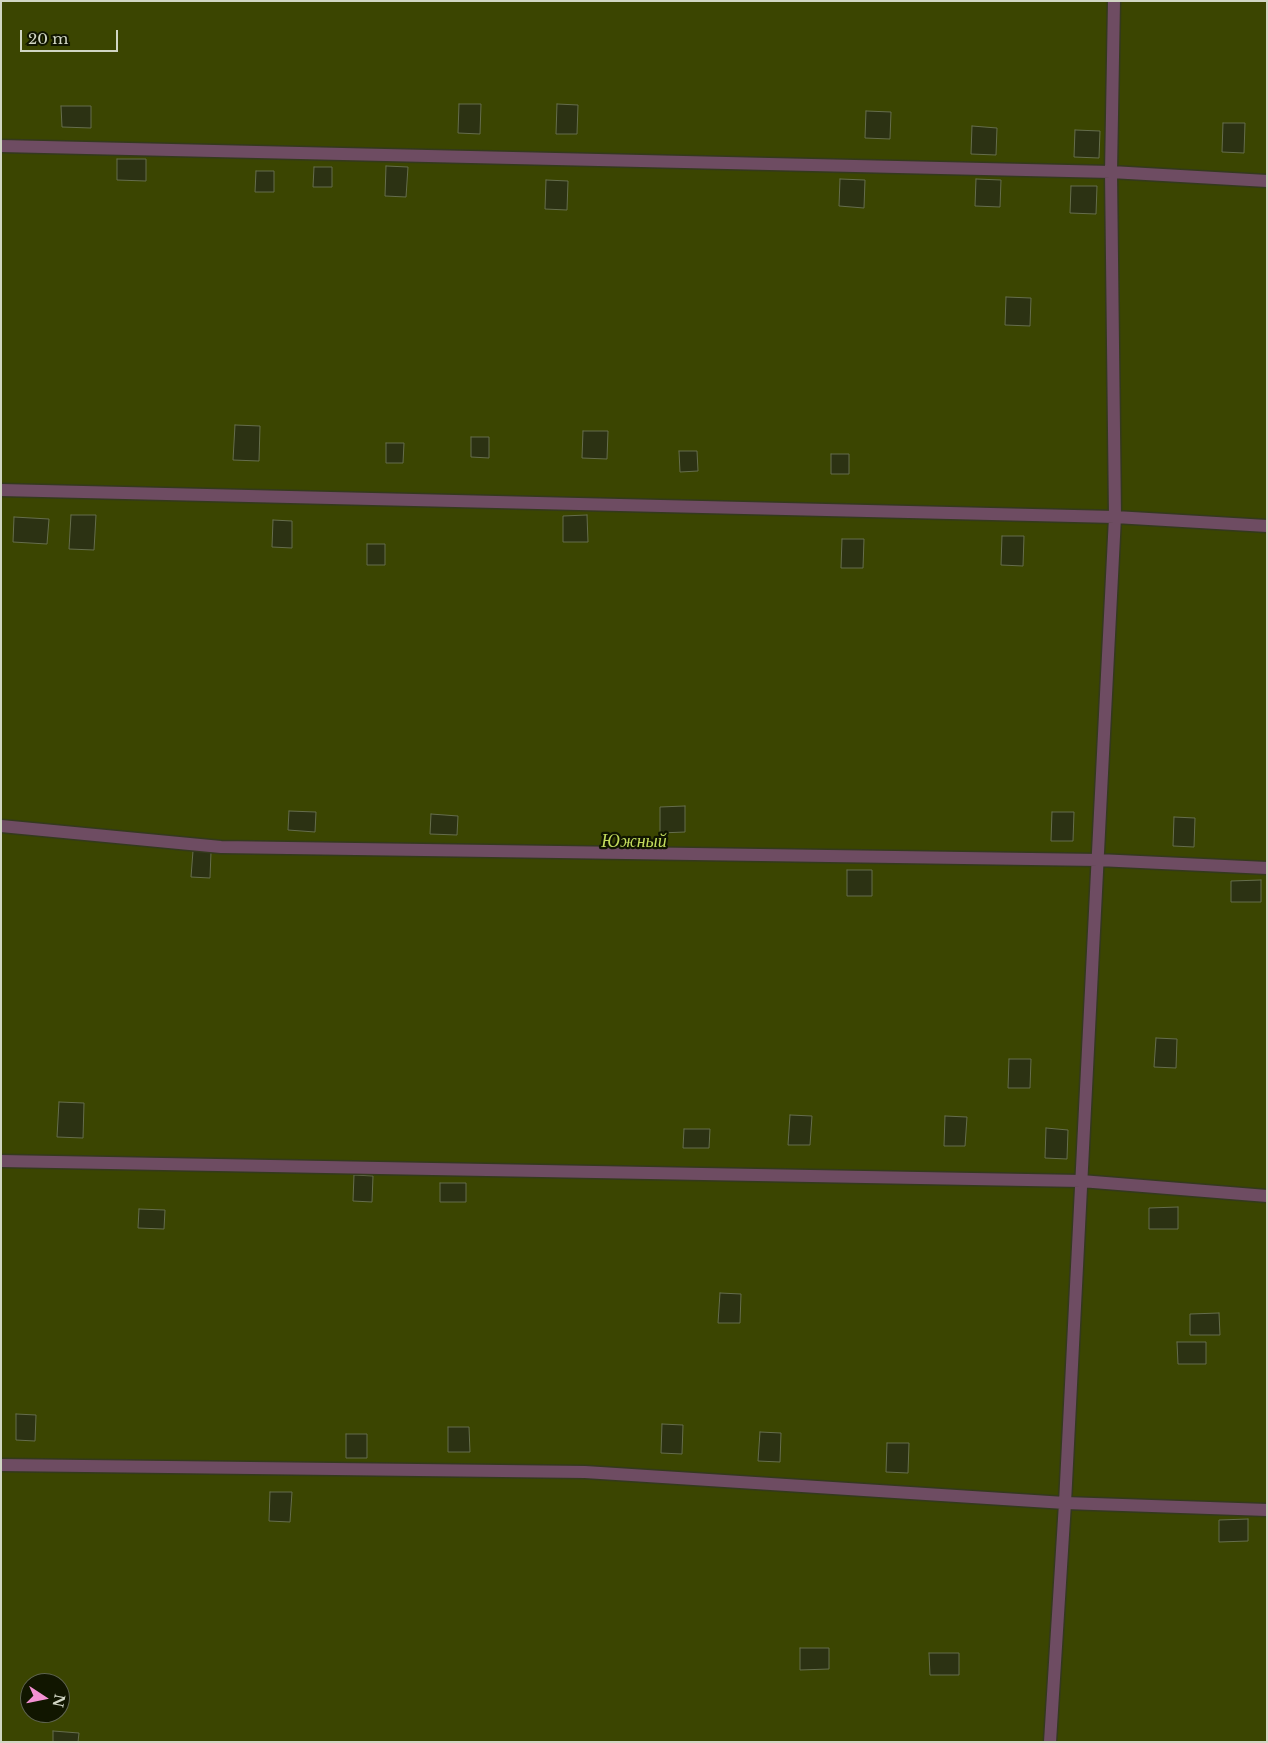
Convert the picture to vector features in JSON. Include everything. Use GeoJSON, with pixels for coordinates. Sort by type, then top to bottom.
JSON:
{"type":"FeatureCollection","features":[{"type":"Feature","properties":{"kind":"street"},"geometry":{"type":"LineString","coordinates":[[1050,1742],[1065,1503],[1115,517],[1112,172],[1114,1]]}},
{"type":"Feature","properties":{"kind":"street"},"geometry":{"type":"LineString","coordinates":[[1,146],[1112,172],[1267,181]]}},
{"type":"Feature","properties":{"kind":"street"},"geometry":{"type":"LineString","coordinates":[[1,490],[1115,517],[1267,526]]}},
{"type":"Feature","properties":{"kind":"street"},"geometry":{"type":"LineString","coordinates":[[1,826],[221,847],[1098,860],[1267,868]]}},
{"type":"Feature","properties":{"kind":"street"},"geometry":{"type":"LineString","coordinates":[[1,1160],[1081,1181],[1267,1196]]}},
{"type":"Feature","properties":{"kind":"street"},"geometry":{"type":"LineString","coordinates":[[1,1465],[586,1472],[1065,1503],[1267,1510]]}},
{"type":"Feature","properties":{"kind":"green space","name":"Южный"},"geometry":{"type":"Polygon","coordinates":[[[1,1],[1267,1],[1267,1742],[1,1742],[1,1]]]}},
{"type":"Feature","properties":{"kind":"building"},"geometry":{"type":"Polygon","coordinates":[[[459,104],[481,104],[480,134],[458,133],[459,104]]]}},
{"type":"Feature","properties":{"kind":"building"},"geometry":{"type":"Polygon","coordinates":[[[557,104],[578,105],[577,134],[556,134],[557,104]]]}},
{"type":"Feature","properties":{"kind":"building"},"geometry":{"type":"Polygon","coordinates":[[[61,106],[91,106],[91,128],[62,127],[61,106]]]}},
{"type":"Feature","properties":{"kind":"building"},"geometry":{"type":"Polygon","coordinates":[[[866,111],[891,112],[890,139],[865,138],[866,111]]]}},
{"type":"Feature","properties":{"kind":"building"},"geometry":{"type":"Polygon","coordinates":[[[1223,123],[1245,123],[1244,153],[1222,152],[1223,123]]]}},
{"type":"Feature","properties":{"kind":"building"},"geometry":{"type":"Polygon","coordinates":[[[972,126],[997,128],[996,155],[971,154],[972,126]]]}},
{"type":"Feature","properties":{"kind":"building"},"geometry":{"type":"Polygon","coordinates":[[[1075,130],[1100,131],[1099,158],[1074,157],[1075,130]]]}},
{"type":"Feature","properties":{"kind":"building"},"geometry":{"type":"Polygon","coordinates":[[[117,159],[146,159],[146,181],[117,180],[117,159]]]}},
{"type":"Feature","properties":{"kind":"building"},"geometry":{"type":"Polygon","coordinates":[[[386,166],[408,167],[406,197],[385,196],[386,166]]]}},
{"type":"Feature","properties":{"kind":"building"},"geometry":{"type":"Polygon","coordinates":[[[314,167],[332,167],[332,187],[313,187],[314,167]]]}},
{"type":"Feature","properties":{"kind":"building"},"geometry":{"type":"Polygon","coordinates":[[[256,171],[274,171],[274,192],[255,192],[256,171]]]}},
{"type":"Feature","properties":{"kind":"building"},"geometry":{"type":"Polygon","coordinates":[[[840,179],[865,180],[864,208],[839,206],[840,179]]]}},
{"type":"Feature","properties":{"kind":"building"},"geometry":{"type":"Polygon","coordinates":[[[976,179],[1001,180],[1000,207],[975,206],[976,179]]]}},
{"type":"Feature","properties":{"kind":"building"},"geometry":{"type":"Polygon","coordinates":[[[546,180],[568,181],[567,210],[545,209],[546,180]]]}},
{"type":"Feature","properties":{"kind":"building"},"geometry":{"type":"Polygon","coordinates":[[[1071,186],[1097,186],[1096,214],[1070,213],[1071,186]]]}},
{"type":"Feature","properties":{"kind":"building"},"geometry":{"type":"Polygon","coordinates":[[[1006,297],[1031,298],[1030,326],[1005,325],[1006,297]]]}},
{"type":"Feature","properties":{"kind":"building"},"geometry":{"type":"Polygon","coordinates":[[[235,425],[260,426],[259,461],[233,460],[235,425]]]}},
{"type":"Feature","properties":{"kind":"building"},"geometry":{"type":"Polygon","coordinates":[[[583,431],[608,431],[607,459],[582,458],[583,431]]]}},
{"type":"Feature","properties":{"kind":"building"},"geometry":{"type":"Polygon","coordinates":[[[471,437],[489,437],[489,458],[471,457],[471,437]]]}},
{"type":"Feature","properties":{"kind":"building"},"geometry":{"type":"Polygon","coordinates":[[[386,443],[404,443],[403,463],[386,463],[386,443]]]}},
{"type":"Feature","properties":{"kind":"building"},"geometry":{"type":"Polygon","coordinates":[[[679,451],[697,451],[698,471],[680,472],[679,451]]]}},
{"type":"Feature","properties":{"kind":"building"},"geometry":{"type":"Polygon","coordinates":[[[831,454],[849,454],[849,474],[831,474],[831,454]]]}},
{"type":"Feature","properties":{"kind":"building"},"geometry":{"type":"Polygon","coordinates":[[[71,515],[96,515],[94,550],[69,549],[71,515]]]}},
{"type":"Feature","properties":{"kind":"building"},"geometry":{"type":"Polygon","coordinates":[[[587,515],[588,542],[563,542],[563,516],[587,515]]]}},
{"type":"Feature","properties":{"kind":"building"},"geometry":{"type":"Polygon","coordinates":[[[14,517],[49,519],[47,544],[13,542],[14,517]]]}},
{"type":"Feature","properties":{"kind":"building"},"geometry":{"type":"Polygon","coordinates":[[[273,520],[292,521],[292,548],[272,547],[273,520]]]}},
{"type":"Feature","properties":{"kind":"building"},"geometry":{"type":"Polygon","coordinates":[[[1002,536],[1024,536],[1023,566],[1001,565],[1002,536]]]}},
{"type":"Feature","properties":{"kind":"building"},"geometry":{"type":"Polygon","coordinates":[[[842,539],[864,539],[863,568],[841,568],[842,539]]]}},
{"type":"Feature","properties":{"kind":"building"},"geometry":{"type":"Polygon","coordinates":[[[367,544],[385,544],[385,565],[367,565],[367,544]]]}},
{"type":"Feature","properties":{"kind":"building"},"geometry":{"type":"Polygon","coordinates":[[[685,806],[685,832],[660,833],[660,807],[685,806]]]}},
{"type":"Feature","properties":{"kind":"building"},"geometry":{"type":"Polygon","coordinates":[[[289,811],[316,812],[315,832],[288,830],[289,811]]]}},
{"type":"Feature","properties":{"kind":"building"},"geometry":{"type":"Polygon","coordinates":[[[1052,812],[1074,812],[1073,841],[1051,841],[1052,812]]]}},
{"type":"Feature","properties":{"kind":"building"},"geometry":{"type":"Polygon","coordinates":[[[431,814],[458,816],[457,835],[430,834],[431,814]]]}},
{"type":"Feature","properties":{"kind":"building"},"geometry":{"type":"Polygon","coordinates":[[[1174,817],[1195,818],[1194,847],[1173,846],[1174,817]]]}},
{"type":"Feature","properties":{"kind":"building"},"geometry":{"type":"Polygon","coordinates":[[[193,851],[211,852],[210,878],[191,877],[193,851]]]}},
{"type":"Feature","properties":{"kind":"building"},"geometry":{"type":"Polygon","coordinates":[[[847,870],[872,870],[872,896],[847,896],[847,870]]]}},
{"type":"Feature","properties":{"kind":"building"},"geometry":{"type":"Polygon","coordinates":[[[1261,880],[1261,902],[1231,902],[1231,881],[1261,880]]]}},
{"type":"Feature","properties":{"kind":"building"},"geometry":{"type":"Polygon","coordinates":[[[1156,1038],[1177,1039],[1176,1068],[1154,1067],[1156,1038]]]}},
{"type":"Feature","properties":{"kind":"building"},"geometry":{"type":"Polygon","coordinates":[[[1009,1059],[1031,1059],[1030,1088],[1008,1088],[1009,1059]]]}},
{"type":"Feature","properties":{"kind":"building"},"geometry":{"type":"Polygon","coordinates":[[[59,1102],[84,1103],[83,1138],[57,1137],[59,1102]]]}},
{"type":"Feature","properties":{"kind":"building"},"geometry":{"type":"Polygon","coordinates":[[[790,1115],[812,1116],[810,1145],[788,1145],[790,1115]]]}},
{"type":"Feature","properties":{"kind":"building"},"geometry":{"type":"Polygon","coordinates":[[[945,1116],[967,1117],[965,1146],[944,1146],[945,1116]]]}},
{"type":"Feature","properties":{"kind":"building"},"geometry":{"type":"Polygon","coordinates":[[[1046,1128],[1068,1130],[1067,1159],[1045,1158],[1046,1128]]]}},
{"type":"Feature","properties":{"kind":"building"},"geometry":{"type":"Polygon","coordinates":[[[684,1129],[710,1129],[709,1148],[683,1148],[684,1129]]]}},
{"type":"Feature","properties":{"kind":"building"},"geometry":{"type":"Polygon","coordinates":[[[354,1175],[373,1176],[372,1202],[353,1201],[354,1175]]]}},
{"type":"Feature","properties":{"kind":"building"},"geometry":{"type":"Polygon","coordinates":[[[440,1183],[466,1183],[466,1202],[440,1202],[440,1183]]]}},
{"type":"Feature","properties":{"kind":"building"},"geometry":{"type":"Polygon","coordinates":[[[1178,1207],[1178,1229],[1149,1229],[1149,1208],[1178,1207]]]}},
{"type":"Feature","properties":{"kind":"building"},"geometry":{"type":"Polygon","coordinates":[[[139,1209],[165,1210],[164,1229],[138,1228],[139,1209]]]}},
{"type":"Feature","properties":{"kind":"building"},"geometry":{"type":"Polygon","coordinates":[[[720,1293],[741,1294],[740,1323],[718,1323],[720,1293]]]}},
{"type":"Feature","properties":{"kind":"building"},"geometry":{"type":"Polygon","coordinates":[[[1219,1313],[1220,1335],[1190,1335],[1190,1314],[1219,1313]]]}},
{"type":"Feature","properties":{"kind":"building"},"geometry":{"type":"Polygon","coordinates":[[[1177,1342],[1206,1342],[1206,1364],[1178,1364],[1177,1342]]]}},
{"type":"Feature","properties":{"kind":"building"},"geometry":{"type":"Polygon","coordinates":[[[16,1414],[36,1415],[35,1441],[16,1440],[16,1414]]]}},
{"type":"Feature","properties":{"kind":"building"},"geometry":{"type":"Polygon","coordinates":[[[662,1424],[683,1425],[682,1454],[661,1453],[662,1424]]]}},
{"type":"Feature","properties":{"kind":"building"},"geometry":{"type":"Polygon","coordinates":[[[448,1427],[469,1427],[470,1452],[448,1452],[448,1427]]]}},
{"type":"Feature","properties":{"kind":"building"},"geometry":{"type":"Polygon","coordinates":[[[760,1432],[781,1433],[780,1462],[758,1461],[760,1432]]]}},
{"type":"Feature","properties":{"kind":"building"},"geometry":{"type":"Polygon","coordinates":[[[346,1434],[367,1434],[367,1458],[346,1458],[346,1434]]]}},
{"type":"Feature","properties":{"kind":"building"},"geometry":{"type":"Polygon","coordinates":[[[887,1443],[909,1443],[908,1473],[886,1472],[887,1443]]]}},
{"type":"Feature","properties":{"kind":"building"},"geometry":{"type":"Polygon","coordinates":[[[270,1492],[292,1492],[290,1522],[269,1521],[270,1492]]]}},
{"type":"Feature","properties":{"kind":"building"},"geometry":{"type":"Polygon","coordinates":[[[1248,1519],[1248,1541],[1219,1542],[1219,1520],[1248,1519]]]}},
{"type":"Feature","properties":{"kind":"building"},"geometry":{"type":"Polygon","coordinates":[[[800,1648],[829,1648],[829,1669],[800,1670],[800,1648]]]}},
{"type":"Feature","properties":{"kind":"building"},"geometry":{"type":"Polygon","coordinates":[[[929,1653],[959,1653],[959,1675],[930,1675],[929,1653]]]}},
{"type":"Feature","properties":{"kind":"building"},"geometry":{"type":"Polygon","coordinates":[[[53,1731],[79,1733],[78,1742],[53,1742],[53,1731]]]}}]}
